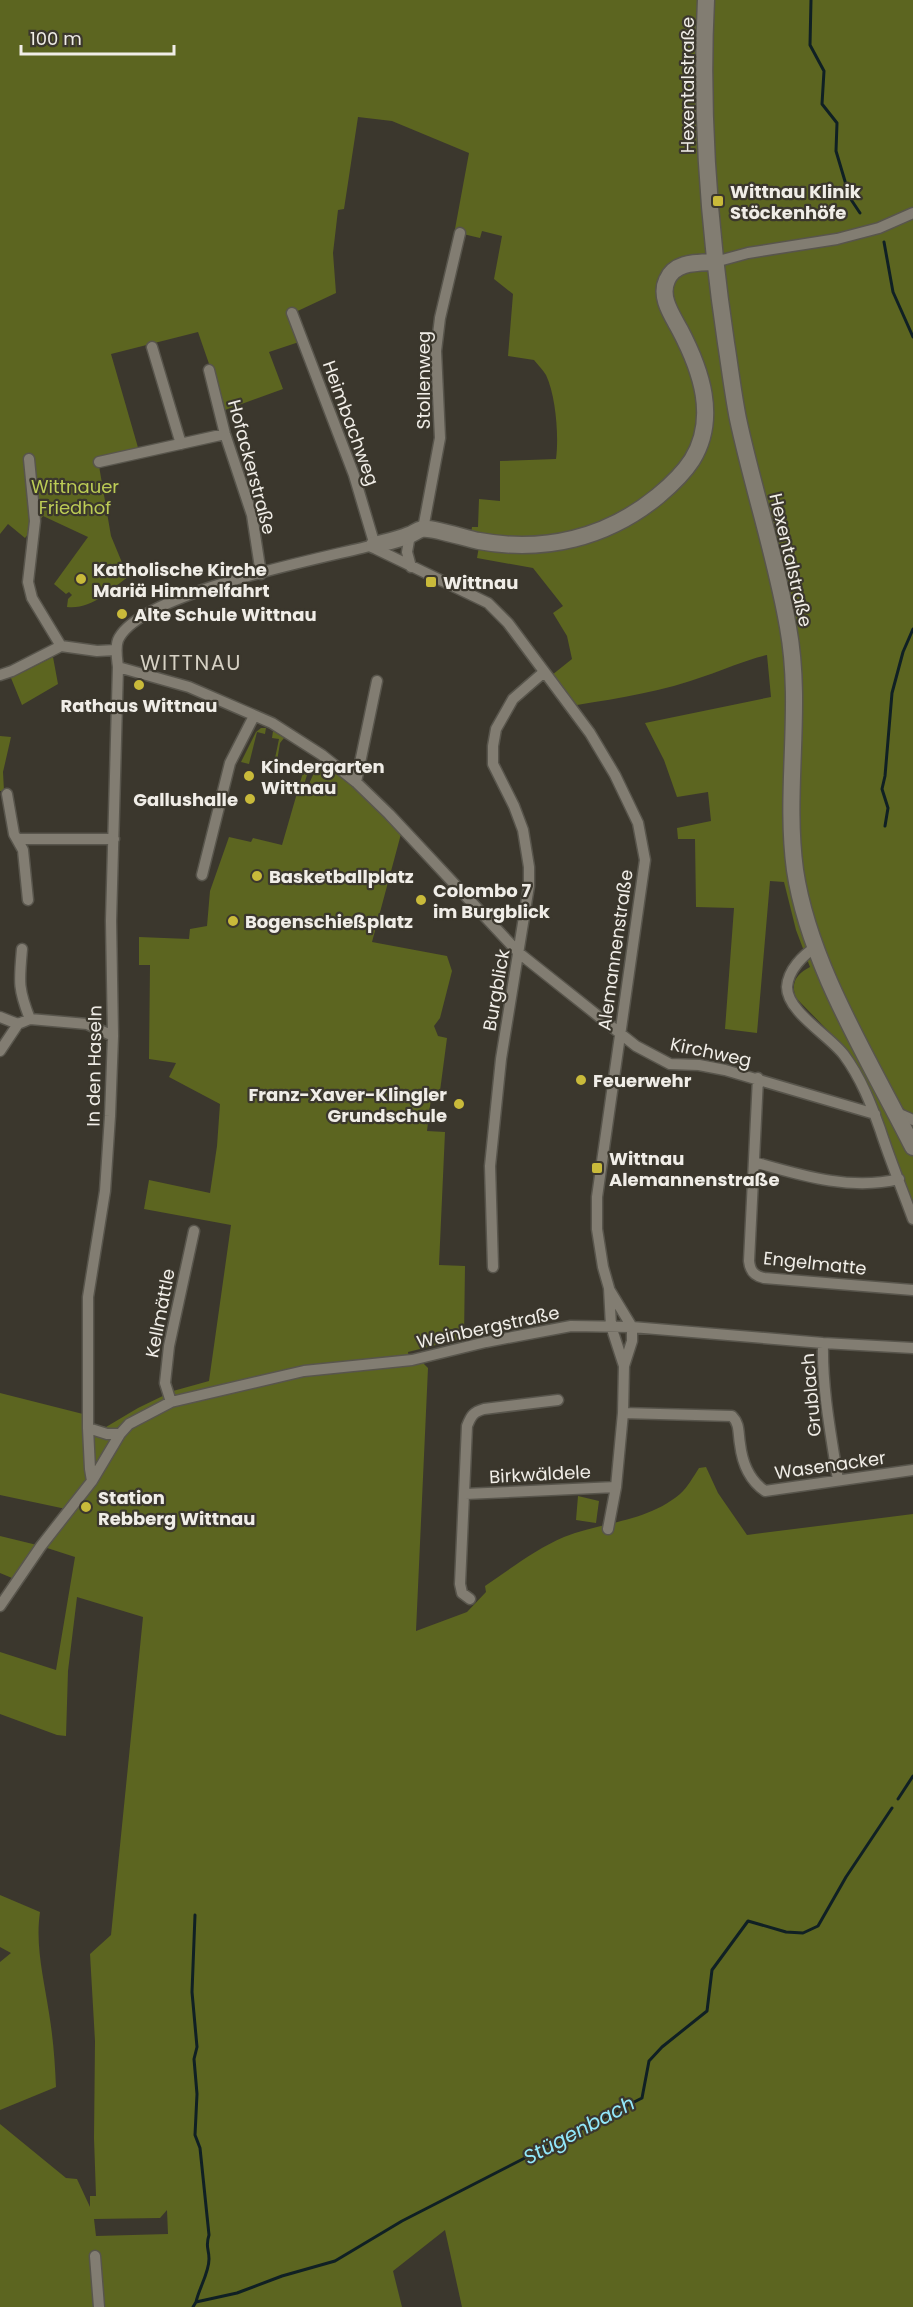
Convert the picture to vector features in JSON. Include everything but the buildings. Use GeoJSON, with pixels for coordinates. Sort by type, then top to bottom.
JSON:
{"type":"FeatureCollection","features":[{"type":"Feature","properties":{"kind":"main road","name":"Hexentalstraße"},"geometry":{"type":"LineString","coordinates":[[706,0],[704,97],[715,262],[738,418],[788,627],[795,701],[793,776],[795,869],[802,905],[816,947],[860,1043],[913,1147]]}},
{"type":"Feature","properties":{"kind":"main road"},"geometry":{"type":"LineString","coordinates":[[374,545],[416,532],[516,545],[551,544],[593,534],[639,512],[674,482],[695,455],[706,413],[706,402],[699,376],[681,331],[669,310],[665,295],[666,280],[681,266],[715,262]]}},
{"type":"Feature","properties":{"kind":"street"},"geometry":{"type":"LineString","coordinates":[[715,262],[748,253],[837,239],[879,228],[913,213]]}},
{"type":"Feature","properties":{"kind":"street","name":"Stollenweg"},"geometry":{"type":"LineString","coordinates":[[416,532],[440,438],[436,351],[440,318],[460,233]]}},
{"type":"Feature","properties":{"kind":"street","name":"Heimbachweg"},"geometry":{"type":"LineString","coordinates":[[292,314],[354,475],[374,545]]}},
{"type":"Feature","properties":{"kind":"street"},"geometry":{"type":"LineString","coordinates":[[152,347],[181,444]]}},
{"type":"Feature","properties":{"kind":"street","name":"Hofackerstraße"},"geometry":{"type":"LineString","coordinates":[[209,370],[225,434],[252,515],[261,574]]}},
{"type":"Feature","properties":{"kind":"street"},"geometry":{"type":"LineString","coordinates":[[99,462],[225,434]]}},
{"type":"Feature","properties":{"kind":"street"},"geometry":{"type":"LineString","coordinates":[[29,459],[35,521],[28,582],[32,598],[61,646]]}},
{"type":"Feature","properties":{"kind":"street"},"geometry":{"type":"LineString","coordinates":[[411,567],[406,552],[416,532]]}},
{"type":"Feature","properties":{"kind":"street"},"geometry":{"type":"LineString","coordinates":[[0,675],[61,646],[97,651],[116,650],[119,638],[127,628],[148,613],[189,595],[374,545]]}},
{"type":"Feature","properties":{"kind":"street","name":"Alemannenstraße"},"geometry":{"type":"LineString","coordinates":[[374,545],[376,549],[411,567],[488,603],[508,623],[590,733],[615,775],[638,823],[645,860],[597,1197],[597,1229],[609,1288],[611,1326],[624,1366]]}},
{"type":"Feature","properties":{"kind":"street","name":"In den Haseln"},"geometry":{"type":"LineString","coordinates":[[92,1481],[88,1428],[88,1297],[105,1191],[113,1036],[111,921],[118,667],[116,650]]}},
{"type":"Feature","properties":{"kind":"street","name":"Kirchweg"},"geometry":{"type":"LineString","coordinates":[[118,667],[189,687],[280,727],[322,755],[356,782],[389,814],[519,953],[636,1046],[670,1064],[699,1065],[758,1078],[875,1114]]}},
{"type":"Feature","properties":{"kind":"street","name":"Burgblick"},"geometry":{"type":"LineString","coordinates":[[493,1267],[490,1166],[502,1049],[530,886],[523,830],[493,764],[493,746],[496,729],[513,699],[544,672]]}},
{"type":"Feature","properties":{"kind":"street"},"geometry":{"type":"LineString","coordinates":[[356,782],[377,681]]}},
{"type":"Feature","properties":{"kind":"street"},"geometry":{"type":"LineString","coordinates":[[202,875],[230,763],[254,716]]}},
{"type":"Feature","properties":{"kind":"street"},"geometry":{"type":"LineString","coordinates":[[7,794],[14,834],[23,850],[28,900]]}},
{"type":"Feature","properties":{"kind":"street"},"geometry":{"type":"LineString","coordinates":[[17,839],[114,839]]}},
{"type":"Feature","properties":{"kind":"street"},"geometry":{"type":"LineString","coordinates":[[816,947],[798,962],[792,972],[788,986],[792,1002],[814,1026],[834,1042],[858,1078],[875,1114],[913,1219]]}},
{"type":"Feature","properties":{"kind":"street"},"geometry":{"type":"LineString","coordinates":[[22,950],[20,994],[30,1019]]}},
{"type":"Feature","properties":{"kind":"street"},"geometry":{"type":"LineString","coordinates":[[0,1017],[18,1024]]}},
{"type":"Feature","properties":{"kind":"street"},"geometry":{"type":"LineString","coordinates":[[0,1051],[18,1024],[30,1019],[87,1024],[113,1036]]}},
{"type":"Feature","properties":{"kind":"street","name":"Engelmatte"},"geometry":{"type":"LineString","coordinates":[[758,1078],[749,1261],[754,1274],[764,1278],[913,1290]]}},
{"type":"Feature","properties":{"kind":"street"},"geometry":{"type":"LineString","coordinates":[[895,1112],[913,1120]]}},
{"type":"Feature","properties":{"kind":"street"},"geometry":{"type":"LineString","coordinates":[[754,1162],[805,1178],[879,1184],[899,1179]]}},
{"type":"Feature","properties":{"kind":"street","name":"Kellmättle"},"geometry":{"type":"LineString","coordinates":[[171,1402],[165,1383],[169,1346],[194,1231]]}},
{"type":"Feature","properties":{"kind":"street","name":"Alemannenstraße"},"geometry":{"type":"LineString","coordinates":[[608,1529],[616,1487],[623,1413],[624,1366],[632,1341],[632,1327],[609,1288]]}},
{"type":"Feature","properties":{"kind":"street","name":"Weinbergstraße"},"geometry":{"type":"LineString","coordinates":[[0,1606],[41,1546],[92,1481],[120,1434],[129,1424],[171,1402],[304,1371],[412,1360],[498,1339],[561,1328],[632,1327],[913,1348]]}},
{"type":"Feature","properties":{"kind":"street","name":"Grublach"},"geometry":{"type":"LineString","coordinates":[[823,1343],[822,1371],[838,1480]]}},
{"type":"Feature","properties":{"kind":"street","name":"Birkwäldele"},"geometry":{"type":"LineString","coordinates":[[470,1599],[462,1593],[460,1584],[467,1426],[471,1415],[483,1408],[558,1400]]}},
{"type":"Feature","properties":{"kind":"street","name":"Wasenacker"},"geometry":{"type":"LineString","coordinates":[[623,1413],[732,1416],[738,1424],[744,1463],[758,1486],[765,1491],[913,1470]]}},
{"type":"Feature","properties":{"kind":"street"},"geometry":{"type":"LineString","coordinates":[[88,1428],[107,1434],[120,1434]]}},
{"type":"Feature","properties":{"kind":"street","name":"Birkwäldele"},"geometry":{"type":"LineString","coordinates":[[465,1494],[616,1487]]}},
{"type":"Feature","properties":{"kind":"street"},"geometry":{"type":"LineString","coordinates":[[95,2256],[99,2305]]}},
{"type":"Feature","properties":{"kind":"green space","name":"Wittnauer Friedhof"},"geometry":{"type":"Polygon","coordinates":[[[0,0],[913,0],[913,1205],[869,1086],[844,1047],[796,998],[794,983],[801,973],[810,967],[796,930],[784,882],[770,881],[757,1033],[725,1029],[734,908],[696,907],[695,839],[678,839],[677,828],[711,821],[708,792],[677,797],[664,760],[645,723],[771,697],[767,655],[674,686],[577,705],[552,675],[572,659],[567,636],[553,613],[563,606],[533,568],[477,558],[481,535],[471,534],[472,527],[478,527],[479,499],[500,501],[500,461],[556,459],[557,440],[554,405],[546,375],[534,360],[508,356],[513,294],[494,279],[502,236],[482,231],[480,238],[463,234],[455,229],[469,153],[392,121],[358,117],[344,209],[338,210],[333,253],[336,293],[287,316],[299,342],[269,352],[283,389],[225,410],[198,332],[111,354],[139,451],[98,460],[111,536],[128,577],[92,602],[67,607],[68,599],[72,595],[69,592],[66,594],[54,584],[88,537],[43,516],[25,538],[8,524],[0,534],[0,0]]]}},
{"type":"Feature","properties":{"kind":"green space"},"geometry":{"type":"Polygon","coordinates":[[[53,657],[58,684],[22,705],[11,678],[53,657]]]}},
{"type":"Feature","properties":{"kind":"green space"},"geometry":{"type":"Polygon","coordinates":[[[261,728],[266,728],[265,734],[257,732],[249,764],[241,762],[256,732],[261,728]]]}},
{"type":"Feature","properties":{"kind":"green space"},"geometry":{"type":"Polygon","coordinates":[[[273,731],[284,738],[280,743],[276,767],[266,765],[267,761],[274,763],[279,739],[272,738],[273,731]]]}},
{"type":"Feature","properties":{"kind":"green space"},"geometry":{"type":"Polygon","coordinates":[[[0,736],[11,737],[3,772],[4,791],[0,791],[0,736]]]}},
{"type":"Feature","properties":{"kind":"green space"},"geometry":{"type":"Polygon","coordinates":[[[324,763],[359,792],[401,834],[372,942],[447,956],[452,971],[440,1018],[434,1026],[438,1036],[447,1038],[440,1091],[432,1090],[427,1131],[445,1132],[439,1265],[465,1266],[464,1338],[408,1352],[410,1365],[423,1363],[428,1368],[416,1631],[467,1612],[486,1592],[485,1586],[543,1547],[579,1532],[639,1516],[667,1503],[683,1491],[699,1468],[706,1467],[718,1493],[747,1535],[913,1514],[913,2307],[462,2307],[445,2230],[393,2271],[402,2307],[0,2307],[0,2124],[66,2178],[77,2179],[90,2207],[90,2196],[96,2196],[95,2041],[90,1954],[111,1935],[143,1617],[77,1597],[68,1671],[66,1736],[57,1735],[0,1714],[0,1652],[56,1670],[75,1557],[44,1547],[66,1509],[0,1495],[0,1393],[83,1414],[83,1422],[106,1427],[173,1391],[209,1381],[231,1225],[144,1209],[149,1180],[210,1193],[220,1104],[169,1077],[176,1063],[149,1059],[150,965],[139,965],[139,937],[189,939],[190,929],[207,926],[210,891],[229,837],[251,842],[253,838],[282,845],[304,769],[308,772],[301,794],[304,795],[313,775],[324,763]],[[167,2210],[160,2218],[94,2219],[96,2236],[168,2234],[167,2210]]]}},
{"type":"Feature","properties":{"kind":"green space"},"geometry":{"type":"Polygon","coordinates":[[[578,1496],[599,1501],[596,1523],[576,1520],[578,1496]]]}},
{"type":"Feature","properties":{"kind":"green space"},"geometry":{"type":"Polygon","coordinates":[[[0,1536],[37,1545],[12,1578],[0,1573],[0,1536]]]}},
{"type":"Feature","properties":{"kind":"green space"},"geometry":{"type":"Polygon","coordinates":[[[0,1895],[40,1912],[39,1950],[52,2031],[56,2087],[0,2110],[0,1962],[11,1953],[0,1947],[0,1895]]]}},
{"type":"Feature","properties":{"kind":"waterway"},"geometry":{"type":"LineString","coordinates":[[811,0],[810,45],[824,71],[822,104],[837,123],[836,151],[850,198],[860,213]]}},
{"type":"Feature","properties":{"kind":"waterway"},"geometry":{"type":"LineString","coordinates":[[884,242],[893,292],[913,337]]}},
{"type":"Feature","properties":{"kind":"waterway"},"geometry":{"type":"LineString","coordinates":[[885,826],[888,808],[882,789],[892,693],[903,652],[913,629]]}},
{"type":"Feature","properties":{"kind":"waterway","name":"Stügenbach"},"geometry":{"type":"LineString","coordinates":[[898,1799],[913,1776]]}},
{"type":"Feature","properties":{"kind":"waterway","name":"Stügenbach"},"geometry":{"type":"LineString","coordinates":[[193,2307],[196,2302],[237,2293],[282,2276],[335,2261],[402,2221],[642,2098],[649,2061],[662,2047],[707,2011],[712,1970],[748,1921],[786,1932],[803,1933],[818,1926],[846,1877],[892,1808]]}},
{"type":"Feature","properties":{"kind":"waterway"},"geometry":{"type":"LineString","coordinates":[[195,1915],[192,1992],[197,2047],[194,2059],[197,2094],[195,2135],[200,2148],[209,2235],[207,2245],[209,2264],[196,2302]]}},
{"type":"Feature","properties":{"kind":"place","name":"Wittnau Klinik Stöckenhöfe"},"geometry":{"type":"Point","coordinates":[718,201]}},
{"type":"Feature","properties":{"kind":"place","name":"Katholische Kirche Mariä Himmelfahrt"},"geometry":{"type":"Point","coordinates":[81,579]}},
{"type":"Feature","properties":{"kind":"place","name":"Wittnau"},"geometry":{"type":"Point","coordinates":[431,582]}},
{"type":"Feature","properties":{"kind":"place","name":"Alte Schule Wittnau"},"geometry":{"type":"Point","coordinates":[122,614]}},
{"type":"Feature","properties":{"kind":"place","name":"Rathaus Wittnau"},"geometry":{"type":"Point","coordinates":[139,685]}},
{"type":"Feature","properties":{"kind":"place","name":"Kindergarten Wittnau"},"geometry":{"type":"Point","coordinates":[249,776]}},
{"type":"Feature","properties":{"kind":"place","name":"Gallushalle"},"geometry":{"type":"Point","coordinates":[250,799]}},
{"type":"Feature","properties":{"kind":"place","name":"Basketballplatz"},"geometry":{"type":"Point","coordinates":[257,876]}},
{"type":"Feature","properties":{"kind":"place","name":"Colombo 7 im Burgblick"},"geometry":{"type":"Point","coordinates":[421,900]}},
{"type":"Feature","properties":{"kind":"place","name":"Bogenschießplatz"},"geometry":{"type":"Point","coordinates":[233,921]}},
{"type":"Feature","properties":{"kind":"place","name":"Feuerwehr"},"geometry":{"type":"Point","coordinates":[581,1080]}},
{"type":"Feature","properties":{"kind":"place","name":"Franz-Xaver-Klingler Grundschule"},"geometry":{"type":"Point","coordinates":[459,1104]}},
{"type":"Feature","properties":{"kind":"place","name":"Wittnau Alemannenstraße"},"geometry":{"type":"Point","coordinates":[597,1168]}},
{"type":"Feature","properties":{"kind":"place","name":"Station Rebberg Wittnau"},"geometry":{"type":"Point","coordinates":[86,1507]}},
{"type":"Feature","properties":{"kind":"district","name":"WITTNAU"},"geometry":{"type":"Point","coordinates":[191,662]}}]}
